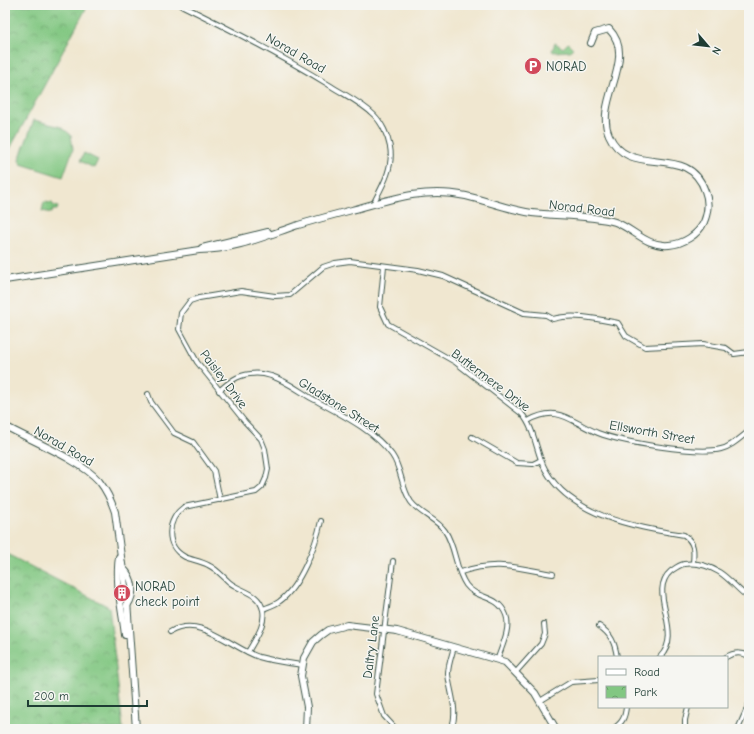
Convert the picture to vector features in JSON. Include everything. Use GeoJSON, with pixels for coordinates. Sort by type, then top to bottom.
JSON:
{"type":"FeatureCollection","features":[{"type":"Feature","properties":{"kind":"street","name":"Norad Road"},"geometry":{"type":"LineString","coordinates":[[181,5],[256,43],[310,73],[364,106],[374,114],[386,134],[390,147],[391,160],[385,179],[373,204]]}},
{"type":"Feature","properties":{"kind":"street","name":"Norad Road"},"geometry":{"type":"LineString","coordinates":[[5,280],[199,250],[206,246],[288,228],[373,204],[416,194],[450,194],[465,196],[528,212],[609,221],[623,225],[648,242],[655,244],[674,244],[690,238],[702,225],[707,211],[707,198],[703,184],[692,171],[678,163],[635,159],[617,148],[608,134],[605,123],[618,64],[619,46],[614,34],[609,29],[599,30],[595,33],[591,43]]}},
{"type":"Feature","properties":{"kind":"street","name":"Paisley Drive"},"geometry":{"type":"LineString","coordinates":[[263,609],[258,598],[251,593],[233,584],[209,565],[186,557],[173,545],[170,530],[171,521],[176,513],[190,504],[220,500],[256,492],[264,483],[268,469],[268,459],[261,439],[219,391],[197,362],[179,329],[182,313],[190,301],[199,298],[241,291],[275,296],[290,295],[323,267],[335,263],[350,261],[418,270],[443,276],[524,313],[546,315],[553,319],[562,316],[618,323],[626,336],[645,347],[703,344],[726,348],[734,354],[749,352]]}},
{"type":"Feature","properties":{"kind":"street","name":"Buttermere Drive"},"geometry":{"type":"LineString","coordinates":[[384,266],[380,307],[388,324],[455,362],[514,407],[528,421],[541,460],[551,479],[561,490],[580,504],[616,520],[689,538],[694,547],[693,564]]}},
{"type":"Feature","properties":{"kind":"street","name":"Gladstone Street"},"geometry":{"type":"LineString","coordinates":[[219,391],[231,380],[240,376],[250,374],[271,376],[285,382],[358,425],[391,454],[398,466],[404,489],[412,503],[444,530],[467,587],[476,593],[495,600],[506,616],[506,631],[498,658]]}},
{"type":"Feature","properties":{"kind":"street"},"geometry":{"type":"LineString","coordinates":[[148,394],[151,402],[174,433],[193,442],[214,470],[220,500]]}},
{"type":"Feature","properties":{"kind":"street","name":"Ellsworth Street"},"geometry":{"type":"LineString","coordinates":[[528,421],[540,414],[555,412],[598,433],[688,451],[725,448],[749,432]]}},
{"type":"Feature","properties":{"kind":"street","name":"Norad Road"},"geometry":{"type":"LineString","coordinates":[[5,426],[76,463],[98,480],[111,499],[115,512],[127,606],[136,729]]}},
{"type":"Feature","properties":{"kind":"street"},"geometry":{"type":"LineString","coordinates":[[472,437],[517,463],[533,464],[541,460]]}},
{"type":"Feature","properties":{"kind":"street"},"geometry":{"type":"LineString","coordinates":[[248,652],[262,627],[264,618],[263,609],[278,603],[310,559],[321,521]]}},
{"type":"Feature","properties":{"kind":"street","name":"Norad Road"},"geometry":{"type":"LineString","coordinates":[[118,538],[116,574],[119,581],[119,596],[133,682]]}},
{"type":"Feature","properties":{"kind":"street","name":"Daltry Lane"},"geometry":{"type":"LineString","coordinates":[[393,561],[383,629],[376,694],[384,716],[396,729]]}},
{"type":"Feature","properties":{"kind":"street"},"geometry":{"type":"LineString","coordinates":[[461,572],[481,566],[499,564],[553,574]]}},
{"type":"Feature","properties":{"kind":"street"},"geometry":{"type":"LineString","coordinates":[[661,656],[667,644],[669,623],[662,598],[662,585],[666,576],[682,564],[693,564],[708,567],[719,572],[749,598]]}},
{"type":"Feature","properties":{"kind":"street"},"geometry":{"type":"LineString","coordinates":[[516,672],[541,644],[545,634],[544,624]]}},
{"type":"Feature","properties":{"kind":"street"},"geometry":{"type":"LineString","coordinates":[[306,729],[307,708],[302,684],[302,665],[314,642],[328,630],[347,625],[397,631],[498,658],[505,662],[529,686],[540,701],[556,729]]}},
{"type":"Feature","properties":{"kind":"street"},"geometry":{"type":"LineString","coordinates":[[599,626],[609,634],[613,640],[617,656]]}},
{"type":"Feature","properties":{"kind":"street"},"geometry":{"type":"LineString","coordinates":[[170,632],[177,628],[198,627],[259,657],[302,665]]}},
{"type":"Feature","properties":{"kind":"street"},"geometry":{"type":"LineString","coordinates":[[451,729],[455,721],[455,710],[448,673],[454,646]]}},
{"type":"Feature","properties":{"kind":"street"},"geometry":{"type":"LineString","coordinates":[[728,656],[740,653],[749,656]]}},
{"type":"Feature","properties":{"kind":"street"},"geometry":{"type":"LineString","coordinates":[[540,701],[571,682],[598,680]]}},
{"type":"Feature","properties":{"kind":"street"},"geometry":{"type":"LineString","coordinates":[[738,729],[749,704]]}},
{"type":"Feature","properties":{"kind":"street"},"geometry":{"type":"LineString","coordinates":[[612,729],[620,724],[625,716],[626,708]]}},
{"type":"Feature","properties":{"kind":"street"},"geometry":{"type":"LineString","coordinates":[[685,729],[688,708]]}},
{"type":"Feature","properties":{"kind":"green space"},"geometry":{"type":"Polygon","coordinates":[[[5,5],[88,5],[5,158],[5,5]]]}},
{"type":"Feature","properties":{"kind":"green space"},"geometry":{"type":"Polygon","coordinates":[[[555,43],[563,48],[568,43],[573,48],[570,51],[554,52],[552,51],[555,43]]]}},
{"type":"Feature","properties":{"kind":"green space"},"geometry":{"type":"Polygon","coordinates":[[[34,120],[61,127],[71,135],[73,149],[63,177],[21,164],[19,160],[34,120]]]}},
{"type":"Feature","properties":{"kind":"green space"},"geometry":{"type":"Polygon","coordinates":[[[84,153],[98,160],[94,168],[80,161],[84,153]]]}},
{"type":"Feature","properties":{"kind":"green space"},"geometry":{"type":"Polygon","coordinates":[[[44,202],[52,203],[54,206],[58,207],[57,210],[53,210],[52,213],[42,211],[44,202]]]}},
{"type":"Feature","properties":{"kind":"green space"},"geometry":{"type":"Polygon","coordinates":[[[5,553],[109,607],[123,729],[5,729],[5,553]]]}},
{"type":"Feature","properties":{"kind":"place","name":"NORAD"},"geometry":{"type":"Point","coordinates":[533,66]}},
{"type":"Feature","properties":{"kind":"place","name":"NORAD check point"},"geometry":{"type":"Point","coordinates":[122,593]}}]}
